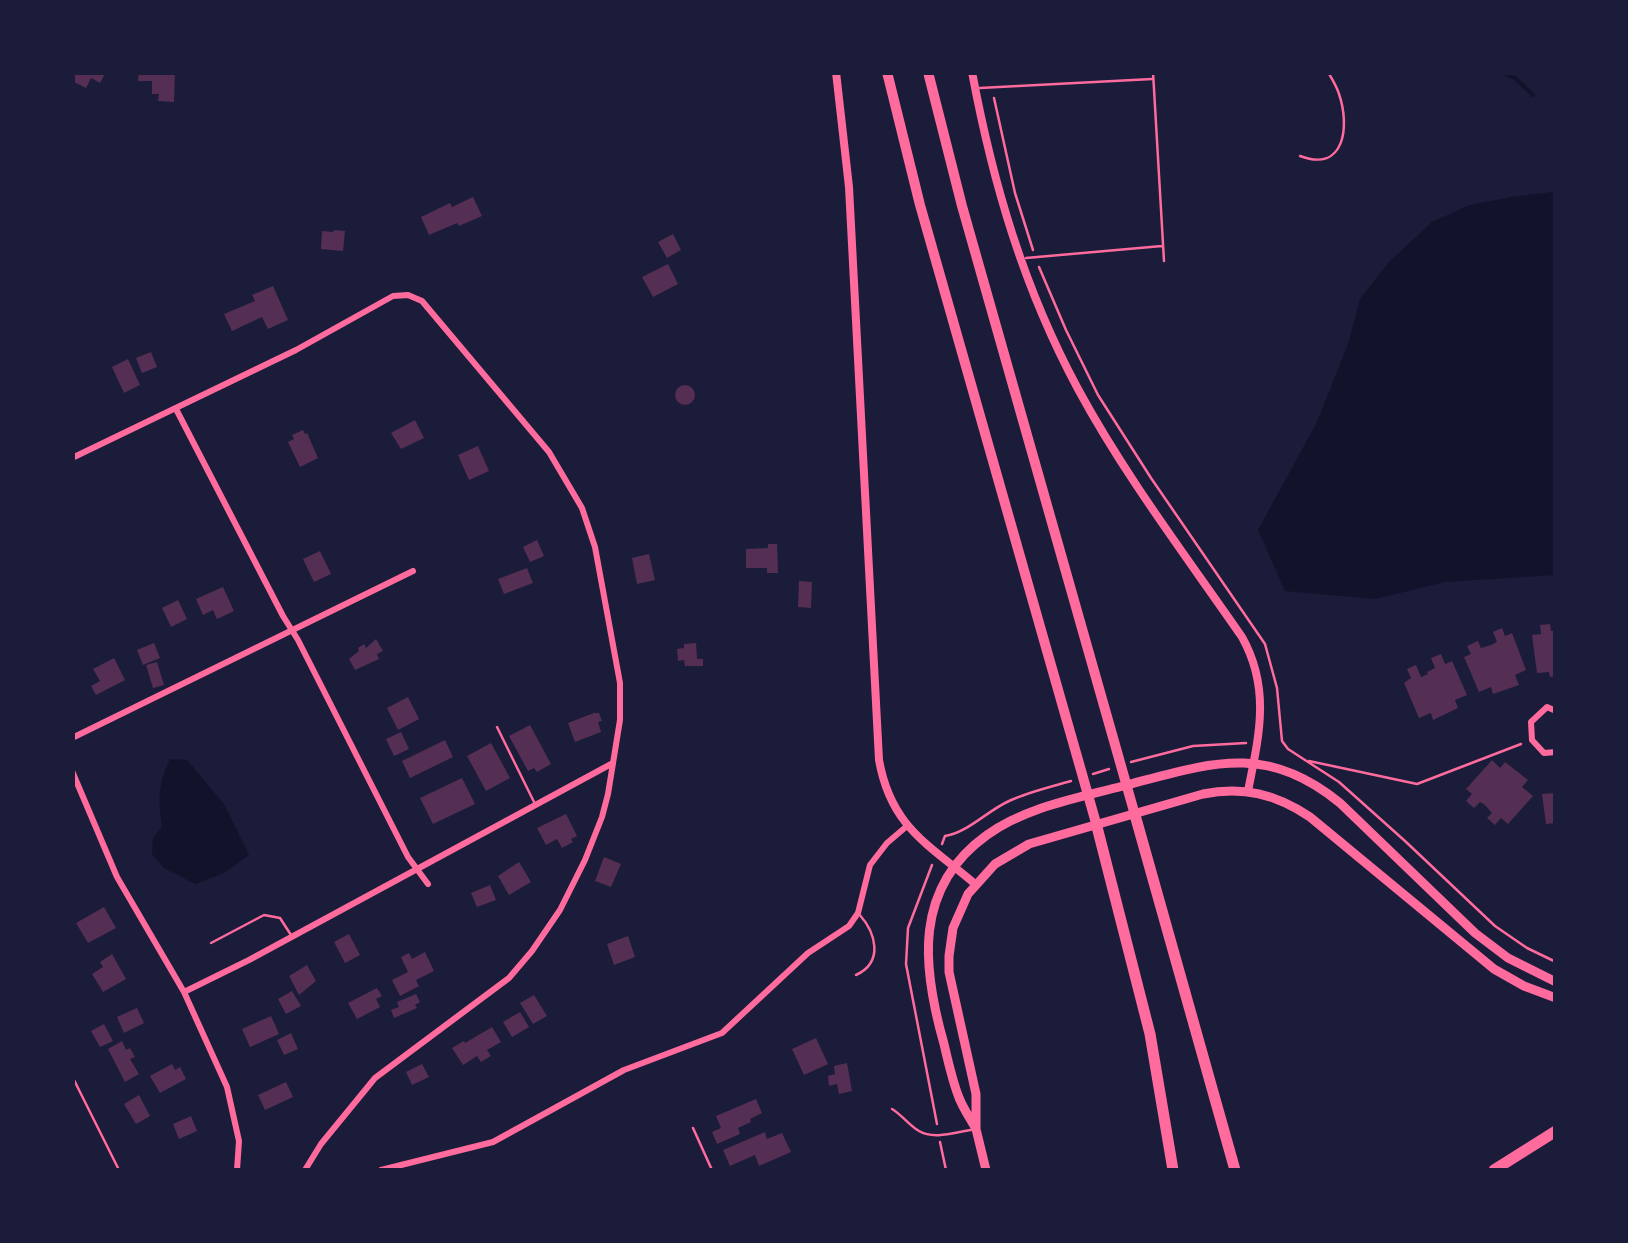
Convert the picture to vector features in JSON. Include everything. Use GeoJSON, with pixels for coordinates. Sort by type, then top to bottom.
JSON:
{"type":"FeatureCollection","features":[{"type":"Feature","properties":{"kind":"highway"},"geometry":{"type":"LineString","coordinates":[[887,72],[920,206],[1143,1002],[1173,1170]]}},
{"type":"Feature","properties":{"kind":"highway"},"geometry":{"type":"LineString","coordinates":[[928,72],[962,206],[1235,1170]]}},
{"type":"Feature","properties":{"kind":"highway"},"geometry":{"type":"LineString","coordinates":[[1494,1170],[1556,1132]]}},
{"type":"Feature","properties":{"kind":"main road"},"geometry":{"type":"LineString","coordinates":[[976,1129],[959,1098],[932,1001],[927,966],[932,913],[944,885],[976,844],[1008,822],[1088,795],[1204,764],[1272,766],[1328,793],[1475,933],[1508,958],[1556,982]]}},
{"type":"Feature","properties":{"kind":"main road"},"geometry":{"type":"LineString","coordinates":[[986,1170],[976,1129],[976,1094],[951,990],[948,956],[958,914],[975,884],[1014,850],[1043,839],[1203,794],[1228,790],[1270,796],[1300,810],[1478,958],[1508,978],[1556,998]]}},
{"type":"Feature","properties":{"kind":"street"},"geometry":{"type":"LineString","coordinates":[[836,72],[849,188],[879,760],[888,796],[907,826],[975,884]]}},
{"type":"Feature","properties":{"kind":"street"},"geometry":{"type":"LineString","coordinates":[[972,72],[992,170],[1020,259],[1051,336],[1090,411],[1248,648],[1261,700],[1248,791]]}},
{"type":"Feature","properties":{"kind":"street"},"geometry":{"type":"LineString","coordinates":[[72,458],[296,350],[393,296],[408,295],[422,301],[550,452],[582,508],[594,547],[620,683],[620,720],[613,763],[602,817],[585,860],[560,910],[509,978],[375,1078],[320,1144],[305,1170]]}},
{"type":"Feature","properties":{"kind":"street"},"geometry":{"type":"LineString","coordinates":[[176,408],[408,857],[428,884]]}},
{"type":"Feature","properties":{"kind":"street"},"geometry":{"type":"LineString","coordinates":[[72,738],[413,571]]}},
{"type":"Feature","properties":{"kind":"street"},"geometry":{"type":"LineString","coordinates":[[1556,711],[1547,708],[1530,722],[1532,740],[1544,753],[1556,752]]}},
{"type":"Feature","properties":{"kind":"street"},"geometry":{"type":"LineString","coordinates":[[184,992],[613,763]]}},
{"type":"Feature","properties":{"kind":"street"},"geometry":{"type":"LineString","coordinates":[[72,771],[117,877],[184,992],[227,1086],[238,1141],[236,1170]]}},
{"type":"Feature","properties":{"kind":"street"},"geometry":{"type":"LineString","coordinates":[[382,1170],[492,1142],[624,1070],[722,1033],[808,953],[849,926],[858,913],[870,865],[907,826]]}},
{"type":"Feature","properties":{"kind":"lane"},"geometry":{"type":"LineString","coordinates":[[1154,72],[1164,260]]}},
{"type":"Feature","properties":{"kind":"lane"},"geometry":{"type":"LineString","coordinates":[[975,89],[1153,79]]}},
{"type":"Feature","properties":{"kind":"lane"},"geometry":{"type":"LineString","coordinates":[[1020,259],[1163,246]]}},
{"type":"Feature","properties":{"kind":"lane"},"geometry":{"type":"LineString","coordinates":[[496,727],[535,805]]}},
{"type":"Feature","properties":{"kind":"lane"},"geometry":{"type":"LineString","coordinates":[[856,975],[870,968],[874,951],[872,931],[858,913]]}},
{"type":"Feature","properties":{"kind":"lane"},"geometry":{"type":"LineString","coordinates":[[211,943],[264,915],[280,918],[292,936]]}},
{"type":"Feature","properties":{"kind":"lane"},"geometry":{"type":"LineString","coordinates":[[892,1109],[927,1134],[976,1129]]}},
{"type":"Feature","properties":{"kind":"lane"},"geometry":{"type":"LineString","coordinates":[[693,1128],[712,1170]]}},
{"type":"Feature","properties":{"kind":"path"},"geometry":{"type":"LineString","coordinates":[[1300,156],[1314,162],[1332,157],[1342,144],[1345,121],[1339,92],[1328,72]]}},
{"type":"Feature","properties":{"kind":"path"},"geometry":{"type":"LineString","coordinates":[[991,86],[1015,193],[1035,256],[1066,330],[1098,395],[1264,644],[1278,688],[1282,741],[1338,782],[1495,926],[1556,962]]}},
{"type":"Feature","properties":{"kind":"path"},"geometry":{"type":"LineString","coordinates":[[1305,761],[1418,784],[1532,740]]}},
{"type":"Feature","properties":{"kind":"path"},"geometry":{"type":"LineString","coordinates":[[946,1170],[906,964],[908,928],[945,836],[961,832],[1010,800],[1121,765],[1193,746],[1282,741]]}},
{"type":"Feature","properties":{"kind":"path"},"geometry":{"type":"LineString","coordinates":[[72,1076],[118,1170]]}},
{"type":"Feature","properties":{"kind":"shaded area"},"geometry":{"type":"Polygon","coordinates":[[[1555,186],[1555,575],[1445,582],[1375,599],[1285,591],[1258,530],[1317,422],[1348,344],[1360,299],[1389,262],[1432,222],[1470,205],[1552,192],[1555,186]]]}},
{"type":"Feature","properties":{"kind":"shaded area"},"geometry":{"type":"Polygon","coordinates":[[[170,759],[187,760],[224,804],[249,855],[224,873],[195,884],[164,868],[152,854],[153,838],[162,826],[160,792],[170,759]]]}},
{"type":"Feature","properties":{"kind":"building"},"geometry":{"type":"Polygon","coordinates":[[[72,72],[106,72],[100,83],[91,78],[86,88],[72,81],[72,72]]]}},
{"type":"Feature","properties":{"kind":"building"},"geometry":{"type":"Polygon","coordinates":[[[139,72],[175,72],[174,102],[158,101],[159,94],[152,94],[152,81],[138,81],[139,72]]]}},
{"type":"Feature","properties":{"kind":"building"},"geometry":{"type":"Polygon","coordinates":[[[473,197],[482,216],[429,235],[421,217],[473,197]]]}},
{"type":"Feature","properties":{"kind":"building"},"geometry":{"type":"Polygon","coordinates":[[[322,231],[345,231],[343,251],[321,249],[322,231]]]}},
{"type":"Feature","properties":{"kind":"building"},"geometry":{"type":"Polygon","coordinates":[[[673,234],[681,250],[667,258],[658,242],[673,234]]]}},
{"type":"Feature","properties":{"kind":"building"},"geometry":{"type":"Polygon","coordinates":[[[668,264],[678,284],[653,297],[642,277],[668,264]]]}},
{"type":"Feature","properties":{"kind":"building"},"geometry":{"type":"Polygon","coordinates":[[[273,286],[288,320],[268,329],[262,317],[232,331],[224,314],[255,301],[252,295],[273,286]]]}},
{"type":"Feature","properties":{"kind":"building"},"geometry":{"type":"Polygon","coordinates":[[[151,352],[157,367],[142,373],[136,358],[151,352]]]}},
{"type":"Feature","properties":{"kind":"building"},"geometry":{"type":"Polygon","coordinates":[[[128,359],[140,385],[124,393],[112,367],[128,359]]]}},
{"type":"Feature","properties":{"kind":"building"},"geometry":{"type":"Polygon","coordinates":[[[681,385],[689,385],[695,395],[689,405],[681,405],[675,399],[675,391],[681,385]]]}},
{"type":"Feature","properties":{"kind":"building"},"geometry":{"type":"Polygon","coordinates":[[[415,420],[424,438],[401,449],[391,433],[415,420]]]}},
{"type":"Feature","properties":{"kind":"building"},"geometry":{"type":"Polygon","coordinates":[[[303,430],[318,458],[300,467],[288,442],[303,430]]]}},
{"type":"Feature","properties":{"kind":"building"},"geometry":{"type":"Polygon","coordinates":[[[478,446],[489,471],[469,480],[458,455],[478,446]]]}},
{"type":"Feature","properties":{"kind":"building"},"geometry":{"type":"Polygon","coordinates":[[[537,540],[544,556],[530,562],[523,547],[537,540]]]}},
{"type":"Feature","properties":{"kind":"building"},"geometry":{"type":"Polygon","coordinates":[[[768,544],[777,544],[778,573],[767,573],[767,568],[746,568],[746,549],[768,548],[768,544]]]}},
{"type":"Feature","properties":{"kind":"building"},"geometry":{"type":"Polygon","coordinates":[[[320,551],[331,574],[314,582],[303,559],[320,551]]]}},
{"type":"Feature","properties":{"kind":"building"},"geometry":{"type":"Polygon","coordinates":[[[649,554],[655,580],[637,584],[632,558],[649,554]]]}},
{"type":"Feature","properties":{"kind":"building"},"geometry":{"type":"Polygon","coordinates":[[[527,568],[533,583],[504,594],[498,579],[527,568]]]}},
{"type":"Feature","properties":{"kind":"building"},"geometry":{"type":"Polygon","coordinates":[[[799,581],[812,582],[811,608],[798,607],[799,581]]]}},
{"type":"Feature","properties":{"kind":"building"},"geometry":{"type":"Polygon","coordinates":[[[223,587],[234,611],[217,619],[213,610],[203,615],[196,599],[223,587]]]}},
{"type":"Feature","properties":{"kind":"building"},"geometry":{"type":"Polygon","coordinates":[[[178,600],[187,619],[171,627],[162,608],[178,600]]]}},
{"type":"Feature","properties":{"kind":"building"},"geometry":{"type":"Polygon","coordinates":[[[1550,624],[1551,631],[1556,631],[1556,676],[1550,677],[1549,672],[1537,673],[1532,635],[1541,634],[1540,625],[1550,624]]]}},
{"type":"Feature","properties":{"kind":"building"},"geometry":{"type":"Polygon","coordinates":[[[1502,628],[1505,636],[1512,633],[1526,670],[1515,675],[1519,685],[1493,694],[1491,687],[1479,692],[1464,657],[1471,654],[1467,646],[1478,641],[1481,648],[1497,642],[1493,632],[1502,628]]]}},
{"type":"Feature","properties":{"kind":"building"},"geometry":{"type":"Polygon","coordinates":[[[376,639],[383,651],[377,654],[379,659],[355,670],[349,659],[358,648],[364,644],[366,648],[376,639]]]}},
{"type":"Feature","properties":{"kind":"building"},"geometry":{"type":"Polygon","coordinates":[[[154,643],[160,658],[143,665],[137,650],[154,643]]]}},
{"type":"Feature","properties":{"kind":"building"},"geometry":{"type":"Polygon","coordinates":[[[696,643],[697,659],[703,659],[703,666],[685,666],[684,660],[678,661],[677,649],[696,643]]]}},
{"type":"Feature","properties":{"kind":"building"},"geometry":{"type":"Polygon","coordinates":[[[1441,654],[1445,664],[1452,661],[1467,695],[1455,700],[1458,708],[1433,720],[1431,713],[1419,718],[1404,683],[1411,678],[1407,669],[1416,665],[1421,677],[1428,674],[1435,668],[1431,658],[1441,654]]]}},
{"type":"Feature","properties":{"kind":"building"},"geometry":{"type":"Polygon","coordinates":[[[114,658],[125,680],[96,695],[91,686],[100,681],[93,669],[114,658]]]}},
{"type":"Feature","properties":{"kind":"building"},"geometry":{"type":"Polygon","coordinates":[[[157,662],[164,685],[153,688],[146,665],[157,662]]]}},
{"type":"Feature","properties":{"kind":"building"},"geometry":{"type":"Polygon","coordinates":[[[408,697],[419,719],[398,730],[387,708],[408,697]]]}},
{"type":"Feature","properties":{"kind":"building"},"geometry":{"type":"Polygon","coordinates":[[[599,713],[602,721],[598,722],[601,732],[575,742],[568,723],[599,713]]]}},
{"type":"Feature","properties":{"kind":"building"},"geometry":{"type":"Polygon","coordinates":[[[530,725],[551,764],[537,772],[534,768],[528,771],[509,736],[530,725]]]}},
{"type":"Feature","properties":{"kind":"building"},"geometry":{"type":"Polygon","coordinates":[[[401,732],[409,749],[394,756],[386,739],[401,732]]]}},
{"type":"Feature","properties":{"kind":"building"},"geometry":{"type":"Polygon","coordinates":[[[445,740],[453,757],[410,778],[402,761],[445,740]]]}},
{"type":"Feature","properties":{"kind":"building"},"geometry":{"type":"Polygon","coordinates":[[[491,743],[510,778],[486,791],[467,756],[491,743]]]}},
{"type":"Feature","properties":{"kind":"building"},"geometry":{"type":"Polygon","coordinates":[[[1492,760],[1500,768],[1505,762],[1528,780],[1522,787],[1533,796],[1508,824],[1501,818],[1495,825],[1487,818],[1492,813],[1485,805],[1480,802],[1474,808],[1466,801],[1472,794],[1466,789],[1492,760]]]}},
{"type":"Feature","properties":{"kind":"building"},"geometry":{"type":"Polygon","coordinates":[[[462,778],[475,804],[433,824],[420,798],[462,778]]]}},
{"type":"Feature","properties":{"kind":"building"},"geometry":{"type":"Polygon","coordinates":[[[1556,793],[1556,823],[1546,824],[1542,794],[1556,793]]]}},
{"type":"Feature","properties":{"kind":"building"},"geometry":{"type":"Polygon","coordinates":[[[566,814],[577,836],[562,848],[557,839],[546,845],[537,828],[566,814]]]}},
{"type":"Feature","properties":{"kind":"building"},"geometry":{"type":"Polygon","coordinates":[[[604,857],[621,864],[611,887],[595,881],[604,857]]]}},
{"type":"Feature","properties":{"kind":"building"},"geometry":{"type":"Polygon","coordinates":[[[519,862],[531,882],[509,895],[498,876],[519,862]]]}},
{"type":"Feature","properties":{"kind":"building"},"geometry":{"type":"Polygon","coordinates":[[[490,885],[496,900],[477,907],[471,893],[490,885]]]}},
{"type":"Feature","properties":{"kind":"building"},"geometry":{"type":"Polygon","coordinates":[[[104,907],[116,928],[88,943],[76,923],[104,907]]]}},
{"type":"Feature","properties":{"kind":"building"},"geometry":{"type":"Polygon","coordinates":[[[349,934],[360,955],[345,963],[334,942],[349,934]]]}},
{"type":"Feature","properties":{"kind":"building"},"geometry":{"type":"Polygon","coordinates":[[[628,936],[635,957],[614,965],[607,944],[628,936]]]}},
{"type":"Feature","properties":{"kind":"building"},"geometry":{"type":"Polygon","coordinates":[[[425,952],[434,971],[416,980],[419,986],[400,996],[392,980],[408,972],[401,957],[409,953],[412,959],[425,952]]]}},
{"type":"Feature","properties":{"kind":"building"},"geometry":{"type":"Polygon","coordinates":[[[112,954],[126,979],[103,992],[92,974],[112,954]]]}},
{"type":"Feature","properties":{"kind":"building"},"geometry":{"type":"Polygon","coordinates":[[[307,965],[316,981],[299,995],[289,976],[307,965]]]}},
{"type":"Feature","properties":{"kind":"building"},"geometry":{"type":"Polygon","coordinates":[[[377,988],[382,996],[376,999],[380,1007],[357,1019],[348,1003],[377,988]]]}},
{"type":"Feature","properties":{"kind":"building"},"geometry":{"type":"Polygon","coordinates":[[[292,991],[301,1006],[286,1014],[278,999],[292,991]]]}},
{"type":"Feature","properties":{"kind":"building"},"geometry":{"type":"Polygon","coordinates":[[[416,994],[420,1002],[415,1005],[417,1008],[394,1018],[391,1010],[399,1007],[397,1002],[416,994]]]}},
{"type":"Feature","properties":{"kind":"building"},"geometry":{"type":"Polygon","coordinates":[[[534,995],[547,1016],[533,1024],[520,1003],[534,995]]]}},
{"type":"Feature","properties":{"kind":"building"},"geometry":{"type":"Polygon","coordinates":[[[137,1008],[144,1023],[124,1033],[117,1017],[137,1008]]]}},
{"type":"Feature","properties":{"kind":"building"},"geometry":{"type":"Polygon","coordinates":[[[520,1012],[529,1027],[512,1037],[503,1022],[520,1012]]]}},
{"type":"Feature","properties":{"kind":"building"},"geometry":{"type":"Polygon","coordinates":[[[271,1016],[279,1034],[250,1047],[242,1029],[271,1016]]]}},
{"type":"Feature","properties":{"kind":"building"},"geometry":{"type":"Polygon","coordinates":[[[104,1024],[113,1041],[100,1047],[91,1031],[104,1024]]]}},
{"type":"Feature","properties":{"kind":"building"},"geometry":{"type":"Polygon","coordinates":[[[492,1027],[501,1042],[487,1050],[491,1056],[481,1062],[477,1056],[463,1065],[452,1048],[492,1027]]]}},
{"type":"Feature","properties":{"kind":"building"},"geometry":{"type":"Polygon","coordinates":[[[291,1033],[298,1049],[284,1055],[277,1040],[291,1033]]]}},
{"type":"Feature","properties":{"kind":"building"},"geometry":{"type":"Polygon","coordinates":[[[816,1038],[828,1064],[804,1075],[792,1049],[816,1038]]]}},
{"type":"Feature","properties":{"kind":"building"},"geometry":{"type":"Polygon","coordinates":[[[122,1041],[135,1057],[130,1059],[139,1074],[125,1082],[108,1049],[122,1041]]]}},
{"type":"Feature","properties":{"kind":"building"},"geometry":{"type":"Polygon","coordinates":[[[847,1063],[852,1091],[839,1094],[837,1084],[829,1086],[828,1076],[835,1074],[834,1066],[847,1063]]]}},
{"type":"Feature","properties":{"kind":"building"},"geometry":{"type":"Polygon","coordinates":[[[172,1064],[175,1070],[180,1067],[186,1079],[160,1093],[150,1076],[172,1064]]]}},
{"type":"Feature","properties":{"kind":"building"},"geometry":{"type":"Polygon","coordinates":[[[422,1064],[429,1077],[412,1085],[406,1072],[422,1064]]]}},
{"type":"Feature","properties":{"kind":"building"},"geometry":{"type":"Polygon","coordinates":[[[286,1082],[293,1097],[265,1110],[258,1095],[286,1082]]]}},
{"type":"Feature","properties":{"kind":"building"},"geometry":{"type":"Polygon","coordinates":[[[139,1095],[150,1116],[136,1124],[124,1104],[139,1095]]]}},
{"type":"Feature","properties":{"kind":"building"},"geometry":{"type":"Polygon","coordinates":[[[756,1099],[762,1113],[738,1128],[740,1134],[717,1144],[712,1132],[721,1128],[716,1116],[756,1099]]]}},
{"type":"Feature","properties":{"kind":"building"},"geometry":{"type":"Polygon","coordinates":[[[191,1116],[197,1131],[179,1139],[173,1124],[191,1116]]]}},
{"type":"Feature","properties":{"kind":"building"},"geometry":{"type":"Polygon","coordinates":[[[765,1132],[767,1139],[782,1133],[791,1152],[759,1166],[755,1155],[730,1166],[723,1150],[765,1132]]]}},
{"type":"Feature","properties":{"kind":"waterway"},"geometry":{"type":"LineString","coordinates":[[1501,72],[1515,78],[1533,95]]}}]}
